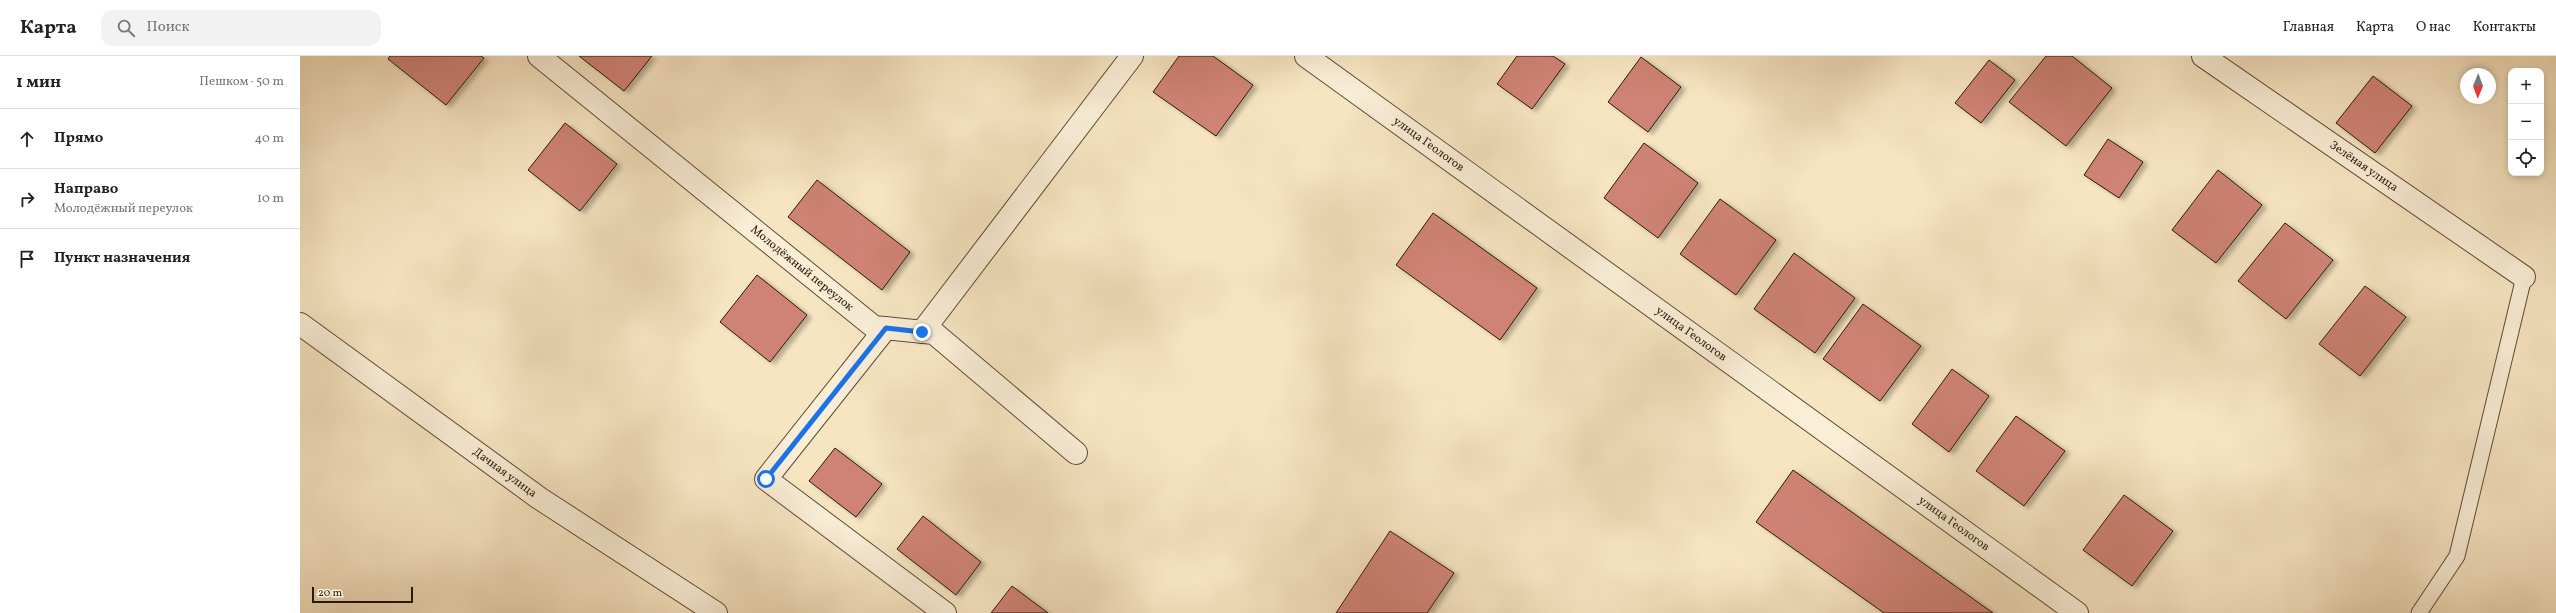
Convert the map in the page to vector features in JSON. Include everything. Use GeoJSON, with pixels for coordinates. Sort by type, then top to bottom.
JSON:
{"type":"FeatureCollection","features":[{"type":"Feature","properties":{"kind":"street","name":"Молодёжный переулок"},"geometry":{"type":"LineString","coordinates":[[538,56],[874,327],[934,333],[1076,453]]}},
{"type":"Feature","properties":{"kind":"street"},"geometry":{"type":"LineString","coordinates":[[922,332],[1132,56]]}},
{"type":"Feature","properties":{"kind":"street","name":"улица Геологов"},"geometry":{"type":"LineString","coordinates":[[1306,56],[2077,613]]}},
{"type":"Feature","properties":{"kind":"street","name":"Зелёная улица"},"geometry":{"type":"LineString","coordinates":[[2203,56],[2524,277]]}},
{"type":"Feature","properties":{"kind":"street","name":"Дачная улица"},"geometry":{"type":"LineString","coordinates":[[300,324],[540,498],[716,613]]}},
{"type":"Feature","properties":{"kind":"street"},"geometry":{"type":"LineString","coordinates":[[886,328],[766,479],[945,613]]}},
{"type":"Feature","properties":{"kind":"lane"},"geometry":{"type":"LineString","coordinates":[[2419,613],[2457,556],[2524,277]]}},
{"type":"Feature","properties":{"kind":"building"},"geometry":{"type":"Polygon","coordinates":[[[390,56],[481,56],[484,58],[446,105],[388,59],[390,56]]]}},
{"type":"Feature","properties":{"kind":"building"},"geometry":{"type":"Polygon","coordinates":[[[579,56],[652,56],[624,91],[579,56]]]}},
{"type":"Feature","properties":{"kind":"building"},"geometry":{"type":"Polygon","coordinates":[[[1179,56],[1213,56],[1253,85],[1216,136],[1153,92],[1179,56]]]}},
{"type":"Feature","properties":{"kind":"building"},"geometry":{"type":"Polygon","coordinates":[[[1517,56],[1553,56],[1565,64],[1532,109],[1497,84],[1517,56]]]}},
{"type":"Feature","properties":{"kind":"building"},"geometry":{"type":"Polygon","coordinates":[[[2046,56],[2072,56],[2112,88],[2066,146],[2009,102],[2046,56]]]}},
{"type":"Feature","properties":{"kind":"building"},"geometry":{"type":"Polygon","coordinates":[[[1641,57],[1681,87],[1648,132],[1608,102],[1641,57]]]}},
{"type":"Feature","properties":{"kind":"building"},"geometry":{"type":"Polygon","coordinates":[[[1989,60],[2015,80],[1981,123],[1955,103],[1989,60]]]}},
{"type":"Feature","properties":{"kind":"building"},"geometry":{"type":"Polygon","coordinates":[[[2373,76],[2412,106],[2375,153],[2336,123],[2373,76]]]}},
{"type":"Feature","properties":{"kind":"building"},"geometry":{"type":"Polygon","coordinates":[[[565,123],[617,164],[580,211],[528,170],[565,123]]]}},
{"type":"Feature","properties":{"kind":"building"},"geometry":{"type":"Polygon","coordinates":[[[2108,139],[2143,162],[2119,198],[2084,175],[2108,139]]]}},
{"type":"Feature","properties":{"kind":"building"},"geometry":{"type":"Polygon","coordinates":[[[1644,143],[1698,183],[1658,238],[1604,198],[1644,143]]]}},
{"type":"Feature","properties":{"kind":"building"},"geometry":{"type":"Polygon","coordinates":[[[2218,170],[2262,205],[2216,263],[2172,230],[2218,170]]]}},
{"type":"Feature","properties":{"kind":"building"},"geometry":{"type":"Polygon","coordinates":[[[817,180],[910,252],[882,290],[788,217],[817,180]]]}},
{"type":"Feature","properties":{"kind":"building"},"geometry":{"type":"Polygon","coordinates":[[[1720,199],[1776,240],[1736,295],[1680,254],[1720,199]]]}},
{"type":"Feature","properties":{"kind":"building"},"geometry":{"type":"Polygon","coordinates":[[[1433,213],[1537,288],[1500,340],[1396,265],[1433,213]]]}},
{"type":"Feature","properties":{"kind":"building"},"geometry":{"type":"Polygon","coordinates":[[[2285,223],[2333,260],[2286,319],[2238,281],[2285,223]]]}},
{"type":"Feature","properties":{"kind":"building"},"geometry":{"type":"Polygon","coordinates":[[[1794,253],[1855,298],[1815,353],[1754,309],[1794,253]]]}},
{"type":"Feature","properties":{"kind":"building"},"geometry":{"type":"Polygon","coordinates":[[[757,275],[807,315],[770,362],[720,322],[757,275]]]}},
{"type":"Feature","properties":{"kind":"building"},"geometry":{"type":"Polygon","coordinates":[[[2365,286],[2406,317],[2360,376],[2319,344],[2365,286]]]}},
{"type":"Feature","properties":{"kind":"building"},"geometry":{"type":"Polygon","coordinates":[[[1863,304],[1921,346],[1880,401],[1823,359],[1863,304]]]}},
{"type":"Feature","properties":{"kind":"building"},"geometry":{"type":"Polygon","coordinates":[[[1952,369],[1989,396],[1949,452],[1912,424],[1952,369]]]}},
{"type":"Feature","properties":{"kind":"building"},"geometry":{"type":"Polygon","coordinates":[[[2016,416],[2065,451],[2024,506],[1976,471],[2016,416]]]}},
{"type":"Feature","properties":{"kind":"building"},"geometry":{"type":"Polygon","coordinates":[[[835,448],[882,484],[856,517],[809,481],[835,448]]]}},
{"type":"Feature","properties":{"kind":"building"},"geometry":{"type":"Polygon","coordinates":[[[1793,470],[1993,613],[1884,613],[1756,522],[1793,470]]]}},
{"type":"Feature","properties":{"kind":"building"},"geometry":{"type":"Polygon","coordinates":[[[2124,495],[2173,531],[2132,586],[2083,550],[2124,495]]]}},
{"type":"Feature","properties":{"kind":"building"},"geometry":{"type":"Polygon","coordinates":[[[923,516],[981,562],[956,595],[897,549],[923,516]]]}},
{"type":"Feature","properties":{"kind":"building"},"geometry":{"type":"Polygon","coordinates":[[[1390,531],[1454,573],[1427,613],[1336,613],[1390,531]]]}},
{"type":"Feature","properties":{"kind":"building"},"geometry":{"type":"Polygon","coordinates":[[[1012,586],[1048,613],[991,613],[1012,586]]]}},
{"type":"Feature","properties":{"kind":"route"},"geometry":{"type":"LineString","coordinates":[[766,479],[886,328],[922,332]]}}]}
